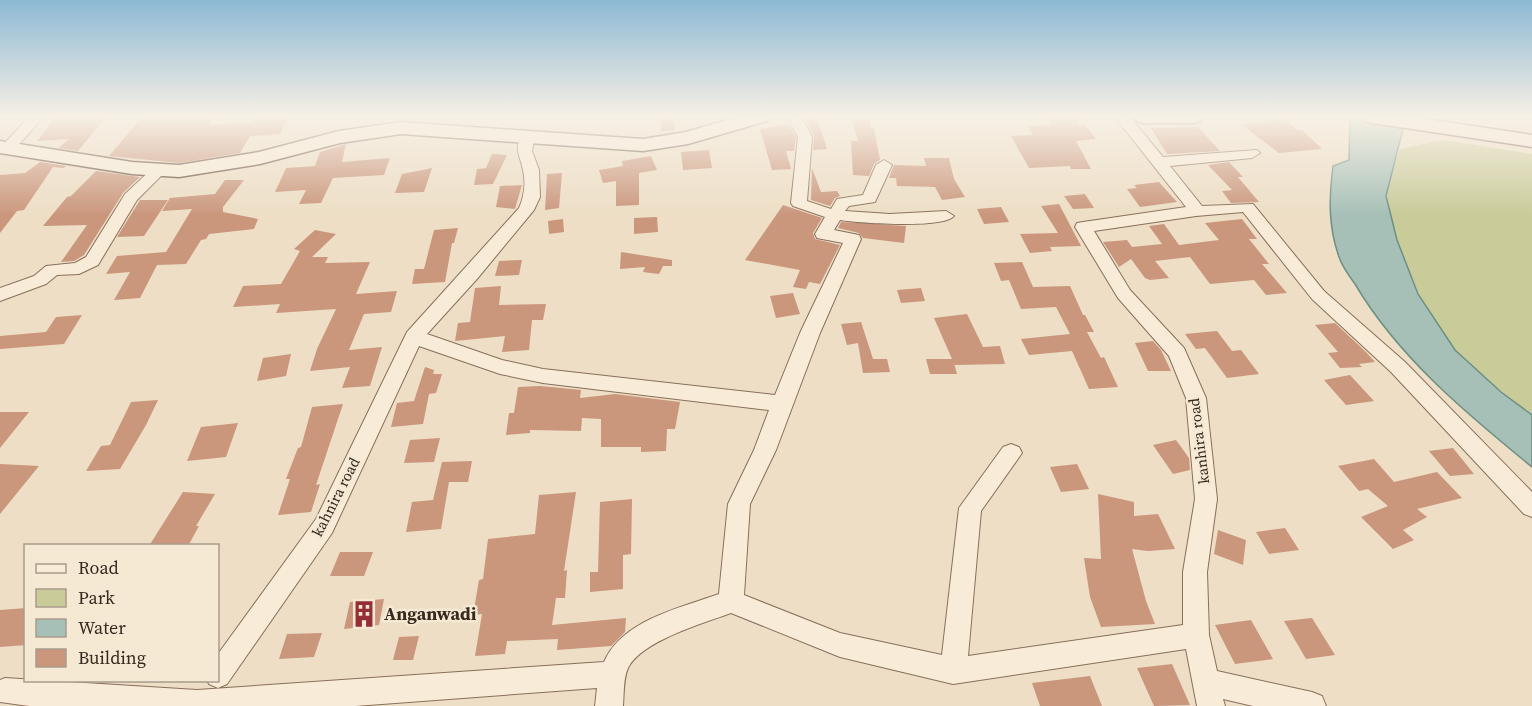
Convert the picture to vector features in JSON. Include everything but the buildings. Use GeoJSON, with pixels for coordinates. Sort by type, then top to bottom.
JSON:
{"type":"FeatureCollection","features":[{"type":"Feature","properties":{"kind":"main road"},"geometry":{"type":"LineString","coordinates":[[16,150],[158,171],[208,168],[290,150]]}},
{"type":"Feature","properties":{"kind":"street","name":"kahnira road"},"geometry":{"type":"LineString","coordinates":[[219,674],[324,526],[414,337],[526,210],[532,197],[531,170],[524,150]]}},
{"type":"Feature","properties":{"kind":"street"},"geometry":{"type":"LineString","coordinates":[[804,150],[799,203],[814,211],[886,221],[946,216]]}},
{"type":"Feature","properties":{"kind":"street"},"geometry":{"type":"LineString","coordinates":[[1148,150],[1192,202],[1196,212],[1247,207],[1318,295],[1398,367],[1532,507]]}},
{"type":"Feature","properties":{"kind":"street"},"geometry":{"type":"LineString","coordinates":[[1157,162],[1209,159],[1252,153]]}},
{"type":"Feature","properties":{"kind":"street"},"geometry":{"type":"LineString","coordinates":[[731,601],[739,504],[765,450],[810,333],[853,239],[823,234],[834,213],[843,202],[869,199],[884,165]]}},
{"type":"Feature","properties":{"kind":"street"},"geometry":{"type":"LineString","coordinates":[[0,295],[40,280],[52,270],[79,268],[92,261],[131,197],[158,171]]}},
{"type":"Feature","properties":{"kind":"street","name":"kanhira road"},"geometry":{"type":"LineString","coordinates":[[1196,212],[1083,227],[1124,294],[1177,353],[1196,398],[1202,434],[1206,499],[1195,572],[1196,635],[1208,694]]}},
{"type":"Feature","properties":{"kind":"street"},"geometry":{"type":"LineString","coordinates":[[414,337],[500,367],[543,376],[782,404]]}},
{"type":"Feature","properties":{"kind":"street"},"geometry":{"type":"LineString","coordinates":[[953,671],[970,508],[1011,453]]}},
{"type":"Feature","properties":{"kind":"street"},"geometry":{"type":"LineString","coordinates":[[609,706],[613,674],[620,657],[638,638],[731,601],[840,645],[953,671],[1196,635]]}},
{"type":"Feature","properties":{"kind":"street"},"geometry":{"type":"LineString","coordinates":[[2,692],[196,705],[613,674]]}},
{"type":"Feature","properties":{"kind":"street"},"geometry":{"type":"LineString","coordinates":[[196,705],[212,682]]}},
{"type":"Feature","properties":{"kind":"street"},"geometry":{"type":"LineString","coordinates":[[1208,694],[1312,706]]}},
{"type":"Feature","properties":{"kind":"green space"},"geometry":{"type":"Polygon","coordinates":[[[1400,150],[1507,150],[1532,154],[1532,415],[1482,377],[1463,359],[1433,318],[1411,277],[1394,234],[1386,197],[1389,179],[1400,150]]]}},
{"type":"Feature","properties":{"kind":"water"},"geometry":{"type":"Polygon","coordinates":[[[1349,150],[1398,150],[1386,196],[1397,240],[1418,294],[1455,350],[1501,392],[1532,415],[1532,467],[1459,405],[1413,360],[1372,311],[1342,264],[1333,234],[1330,212],[1331,189],[1333,166],[1349,160],[1349,150]]]}},
{"type":"Feature","properties":{"kind":"place","name":"Anganwadi"},"geometry":{"type":"Point","coordinates":[364,614]}}]}
